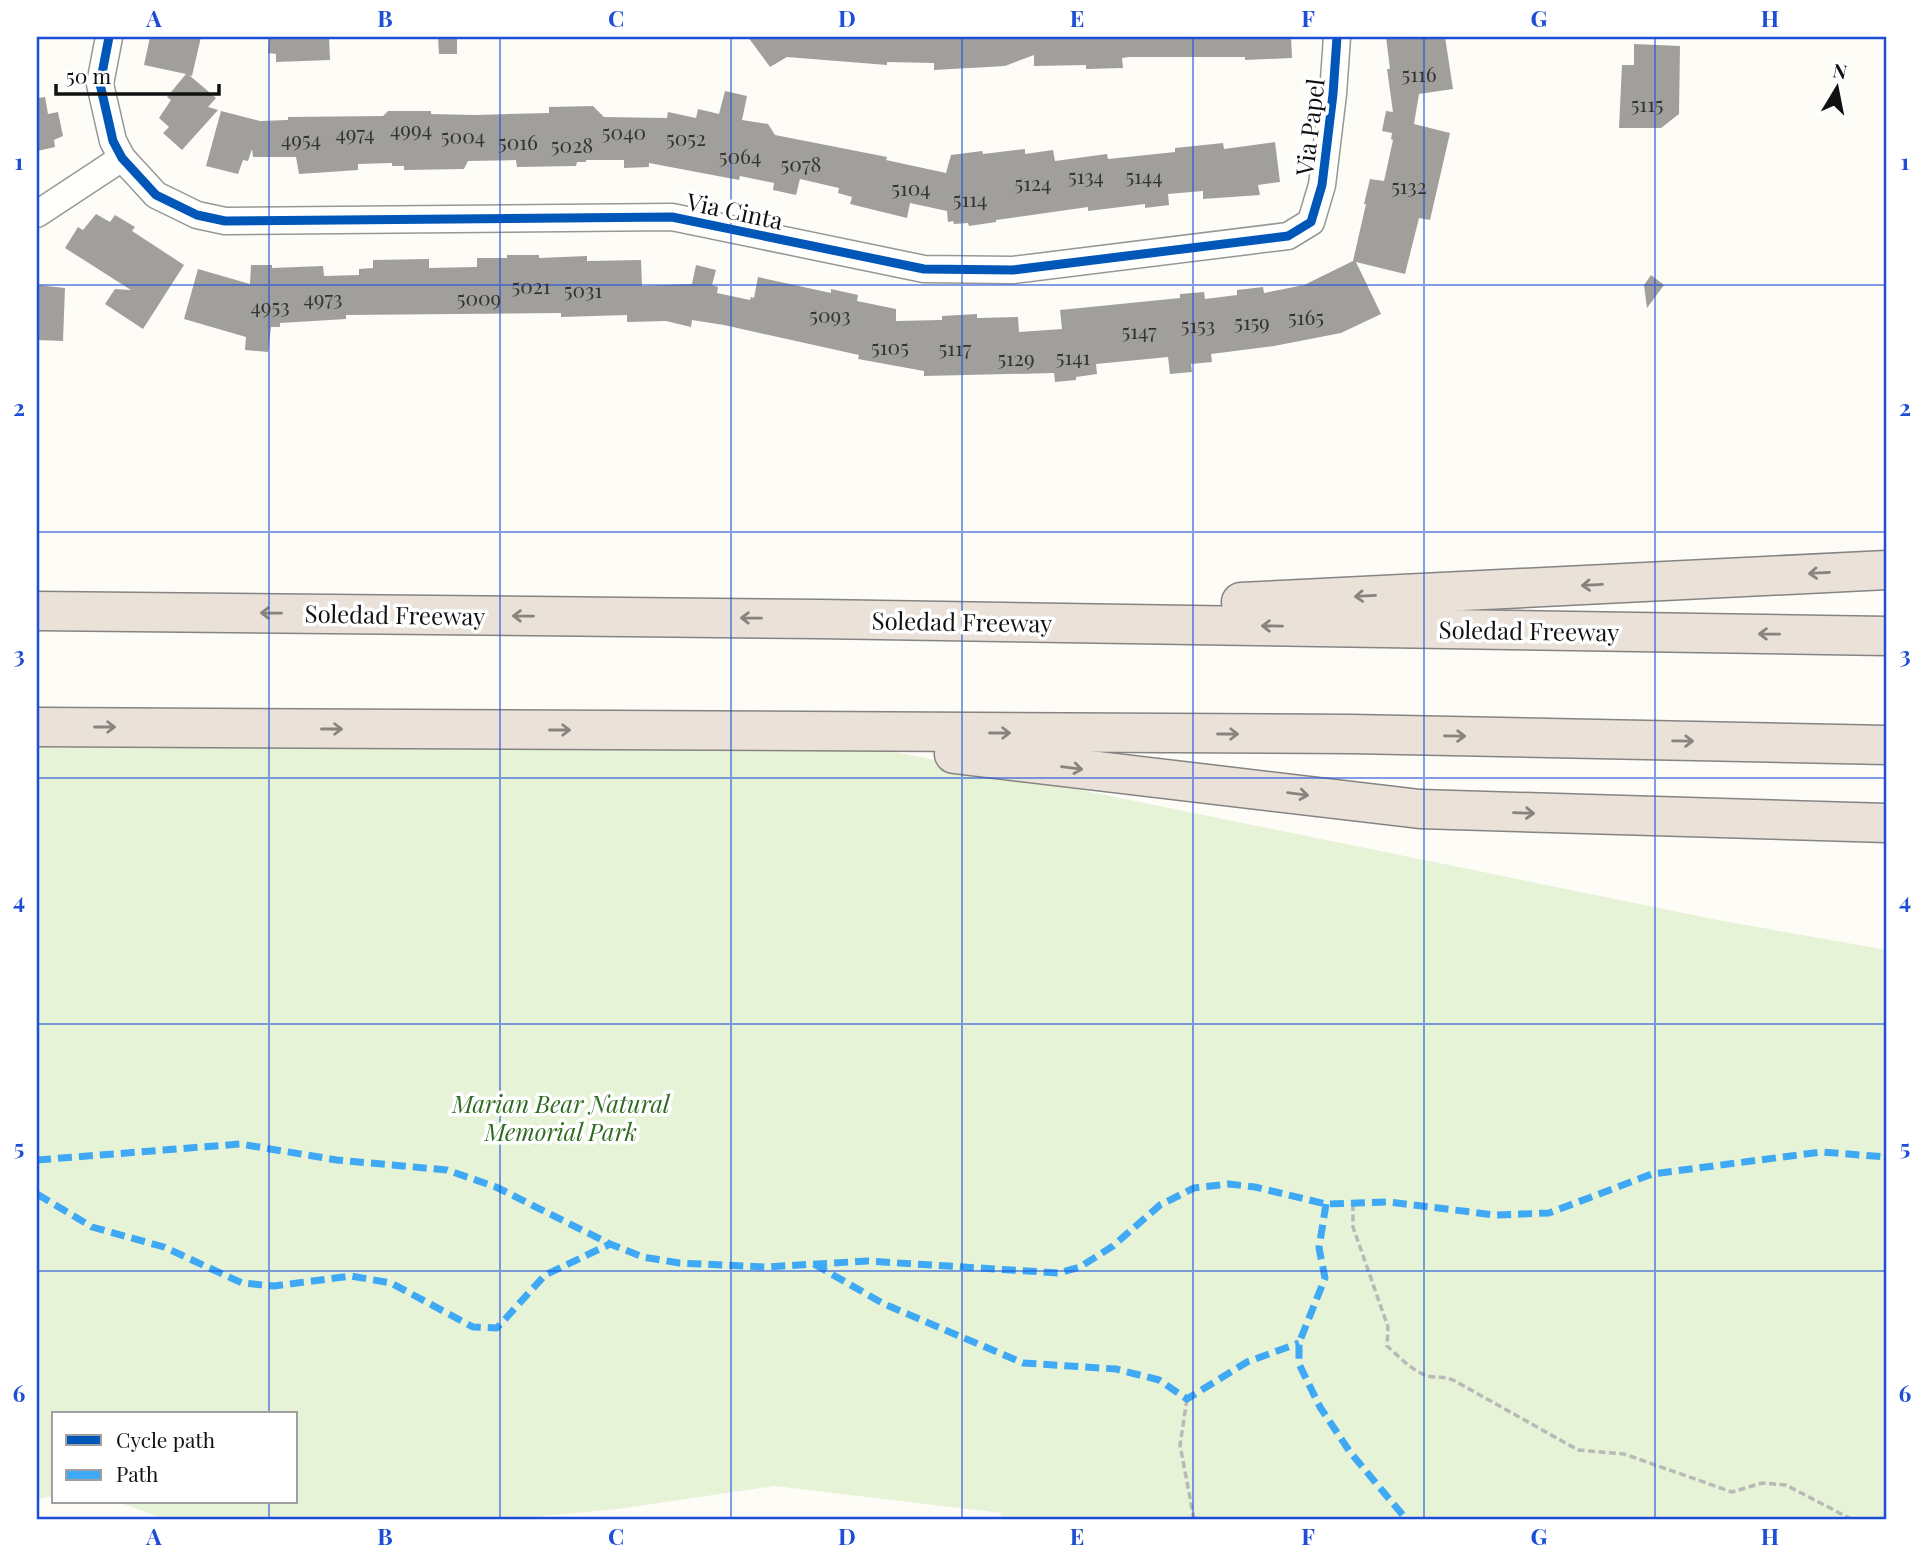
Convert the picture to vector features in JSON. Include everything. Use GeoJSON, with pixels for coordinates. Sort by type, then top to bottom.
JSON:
{"type":"FeatureCollection","features":[{"type":"Feature","properties":{"kind":"highway"},"geometry":{"type":"LineString","coordinates":[[819,619],[1219,603],[1887,570]]}},
{"type":"Feature","properties":{"kind":"highway","name":"Soledad Freeway"},"geometry":{"type":"LineString","coordinates":[[37,611],[819,619],[1879,636]]}},
{"type":"Feature","properties":{"kind":"highway"},"geometry":{"type":"LineString","coordinates":[[37,727],[1337,734],[1887,745]]}},
{"type":"Feature","properties":{"kind":"highway"},"geometry":{"type":"LineString","coordinates":[[761,732],[1420,809],[1887,824]]}},
{"type":"Feature","properties":{"kind":"highway"},"geometry":{"type":"LineString","coordinates":[[1748,820],[1887,836]]}},
{"type":"Feature","properties":{"kind":"street"},"geometry":{"type":"LineString","coordinates":[[37,214],[122,158],[113,141],[100,84],[109,37]]}},
{"type":"Feature","properties":{"kind":"street","name":"Via Papel"},"geometry":{"type":"LineString","coordinates":[[1311,222],[1322,185],[1337,37]]}},
{"type":"Feature","properties":{"kind":"street","name":"Via Cinta"},"geometry":{"type":"LineString","coordinates":[[122,158],[156,195],[198,215],[225,221],[672,217],[923,269],[1013,270],[1287,236],[1311,222]]}},
{"type":"Feature","properties":{"kind":"path"},"geometry":{"type":"LineString","coordinates":[[1353,1204],[1353,1227],[1388,1327],[1388,1346],[1412,1368],[1433,1377],[1443,1376],[1455,1381],[1578,1450],[1625,1454],[1732,1492],[1762,1483],[1786,1485],[1851,1519]]}},
{"type":"Feature","properties":{"kind":"path"},"geometry":{"type":"LineString","coordinates":[[1187,1399],[1180,1445],[1194,1519]]}},
{"type":"Feature","properties":{"kind":"green space","name":"Marian Bear Natural Memorial Park"},"geometry":{"type":"Polygon","coordinates":[[[37,706],[768,726],[1718,920],[1887,950],[1887,1519],[1000,1519],[1001,1513],[775,1486],[618,1509],[511,1519],[163,1519],[124,1504],[298,1504],[298,1412],[52,1412],[52,1496],[37,1499],[37,706]]]}},
{"type":"Feature","properties":{"kind":"building"},"geometry":{"type":"Polygon","coordinates":[[[150,37],[201,37],[192,76],[189,75],[216,98],[208,107],[218,110],[182,150],[163,133],[169,127],[159,118],[171,100],[167,97],[186,74],[144,65],[150,37]]]}},
{"type":"Feature","properties":{"kind":"building"},"geometry":{"type":"Polygon","coordinates":[[[269,37],[329,37],[330,60],[276,62],[276,54],[268,53],[269,37]]]}},
{"type":"Feature","properties":{"kind":"building"},"geometry":{"type":"Polygon","coordinates":[[[438,37],[457,37],[457,54],[439,54],[438,37]]]}},
{"type":"Feature","properties":{"kind":"building"},"geometry":{"type":"Polygon","coordinates":[[[748,37],[1291,37],[1292,58],[1245,60],[1245,57],[1130,57],[1122,58],[1123,68],[1086,69],[1086,65],[1034,66],[1034,55],[1005,66],[934,70],[934,63],[887,62],[887,65],[787,57],[770,67],[748,37]]]}},
{"type":"Feature","properties":{"kind":"building"},"geometry":{"type":"Polygon","coordinates":[[[1386,37],[1445,37],[1453,89],[1419,94],[1414,124],[1450,133],[1430,220],[1419,218],[1405,274],[1356,262],[1381,314],[1341,333],[1274,346],[1211,354],[1212,362],[1191,364],[1192,372],[1170,374],[1168,357],[1096,364],[1097,374],[1055,382],[1054,373],[924,376],[924,371],[858,359],[859,355],[724,325],[692,320],[691,327],[666,321],[627,322],[627,315],[561,317],[561,313],[346,315],[346,319],[280,323],[280,327],[271,327],[268,352],[245,350],[246,337],[184,319],[198,269],[250,284],[251,265],[272,265],[272,268],[323,266],[324,276],[359,275],[359,269],[373,268],[373,260],[429,259],[429,268],[477,267],[477,258],[507,258],[507,255],[539,255],[539,258],[587,256],[587,261],[641,260],[642,286],[692,284],[696,265],[716,270],[712,285],[718,287],[717,293],[750,300],[751,297],[754,298],[758,277],[831,293],[831,289],[858,295],[857,301],[896,309],[896,321],[942,320],[942,316],[977,314],[977,318],[1018,317],[1019,332],[1062,329],[1060,310],[1180,298],[1180,294],[1204,292],[1205,299],[1237,295],[1237,290],[1263,287],[1264,293],[1304,285],[1353,261],[1370,179],[1384,181],[1393,140],[1392,133],[1382,131],[1386,111],[1393,112],[1386,37]]]}},
{"type":"Feature","properties":{"kind":"building"},"geometry":{"type":"Polygon","coordinates":[[[1634,44],[1680,46],[1679,114],[1661,128],[1619,128],[1622,65],[1634,65],[1634,44]]]}},
{"type":"Feature","properties":{"kind":"building"},"geometry":{"type":"Polygon","coordinates":[[[725,91],[747,96],[742,120],[768,124],[775,135],[887,157],[886,160],[946,173],[951,155],[982,151],[983,154],[1025,149],[1025,154],[1053,150],[1055,161],[1107,154],[1108,159],[1175,152],[1175,148],[1223,143],[1224,149],[1275,142],[1280,182],[1258,185],[1260,195],[1203,199],[1203,191],[1168,194],[1169,205],[1145,208],[1145,204],[1088,211],[1088,207],[969,226],[968,223],[948,222],[947,211],[910,203],[907,218],[850,204],[852,197],[838,193],[839,188],[800,179],[796,195],[773,190],[774,183],[740,176],[739,180],[649,163],[649,167],[624,168],[624,160],[586,160],[577,162],[576,166],[517,167],[516,160],[468,161],[464,169],[404,170],[404,166],[392,166],[392,163],[358,164],[358,170],[299,174],[296,157],[253,157],[252,149],[248,161],[243,160],[238,174],[206,166],[221,111],[260,121],[288,120],[288,117],[383,116],[388,111],[475,115],[549,113],[549,107],[593,106],[604,117],[667,118],[668,112],[696,118],[698,109],[719,114],[725,91]]]}},
{"type":"Feature","properties":{"kind":"building"},"geometry":{"type":"Polygon","coordinates":[[[45,97],[48,114],[58,112],[63,136],[54,140],[55,147],[37,151],[37,98],[45,97]]]}},
{"type":"Feature","properties":{"kind":"building"},"geometry":{"type":"Polygon","coordinates":[[[96,214],[110,222],[115,215],[135,227],[132,231],[184,265],[143,329],[105,304],[115,289],[131,290],[65,248],[78,227],[83,230],[96,214]]]}},
{"type":"Feature","properties":{"kind":"building"},"geometry":{"type":"Polygon","coordinates":[[[1651,275],[1664,285],[1647,308],[1644,285],[1651,275]]]}},
{"type":"Feature","properties":{"kind":"building"},"geometry":{"type":"Polygon","coordinates":[[[37,285],[65,288],[63,341],[37,340],[37,285]]]}},
{"type":"Feature","properties":{"kind":"marked path"},"geometry":{"type":"LineString","coordinates":[[37,1160],[240,1144],[337,1160],[447,1170],[496,1187],[610,1244],[643,1257],[679,1263],[766,1267],[867,1261],[1059,1273],[1080,1267],[1113,1246],[1160,1205],[1194,1188],[1229,1184],[1255,1187],[1326,1204],[1389,1202],[1495,1215],[1549,1213],[1652,1174],[1821,1152],[1887,1157]]}},
{"type":"Feature","properties":{"kind":"marked path"},"geometry":{"type":"LineString","coordinates":[[37,1194],[92,1227],[164,1247],[242,1283],[274,1286],[351,1276],[391,1283],[473,1327],[497,1328],[545,1275],[610,1244]]}},
{"type":"Feature","properties":{"kind":"marked path"},"geometry":{"type":"LineString","coordinates":[[1326,1204],[1319,1248],[1325,1278],[1299,1343],[1299,1364],[1320,1407],[1350,1452],[1406,1519]]}},
{"type":"Feature","properties":{"kind":"marked path"},"geometry":{"type":"LineString","coordinates":[[814,1264],[884,1304],[1023,1363],[1116,1369],[1159,1380],[1187,1399],[1247,1362],[1299,1343]]}},
{"type":"Feature","properties":{"kind":"cycle path"},"geometry":{"type":"LineString","coordinates":[[109,37],[100,84],[113,141],[122,158],[156,195],[197,215],[225,221],[672,217],[924,269],[1013,270],[1288,236],[1311,222],[1322,185],[1337,37]]}}]}
